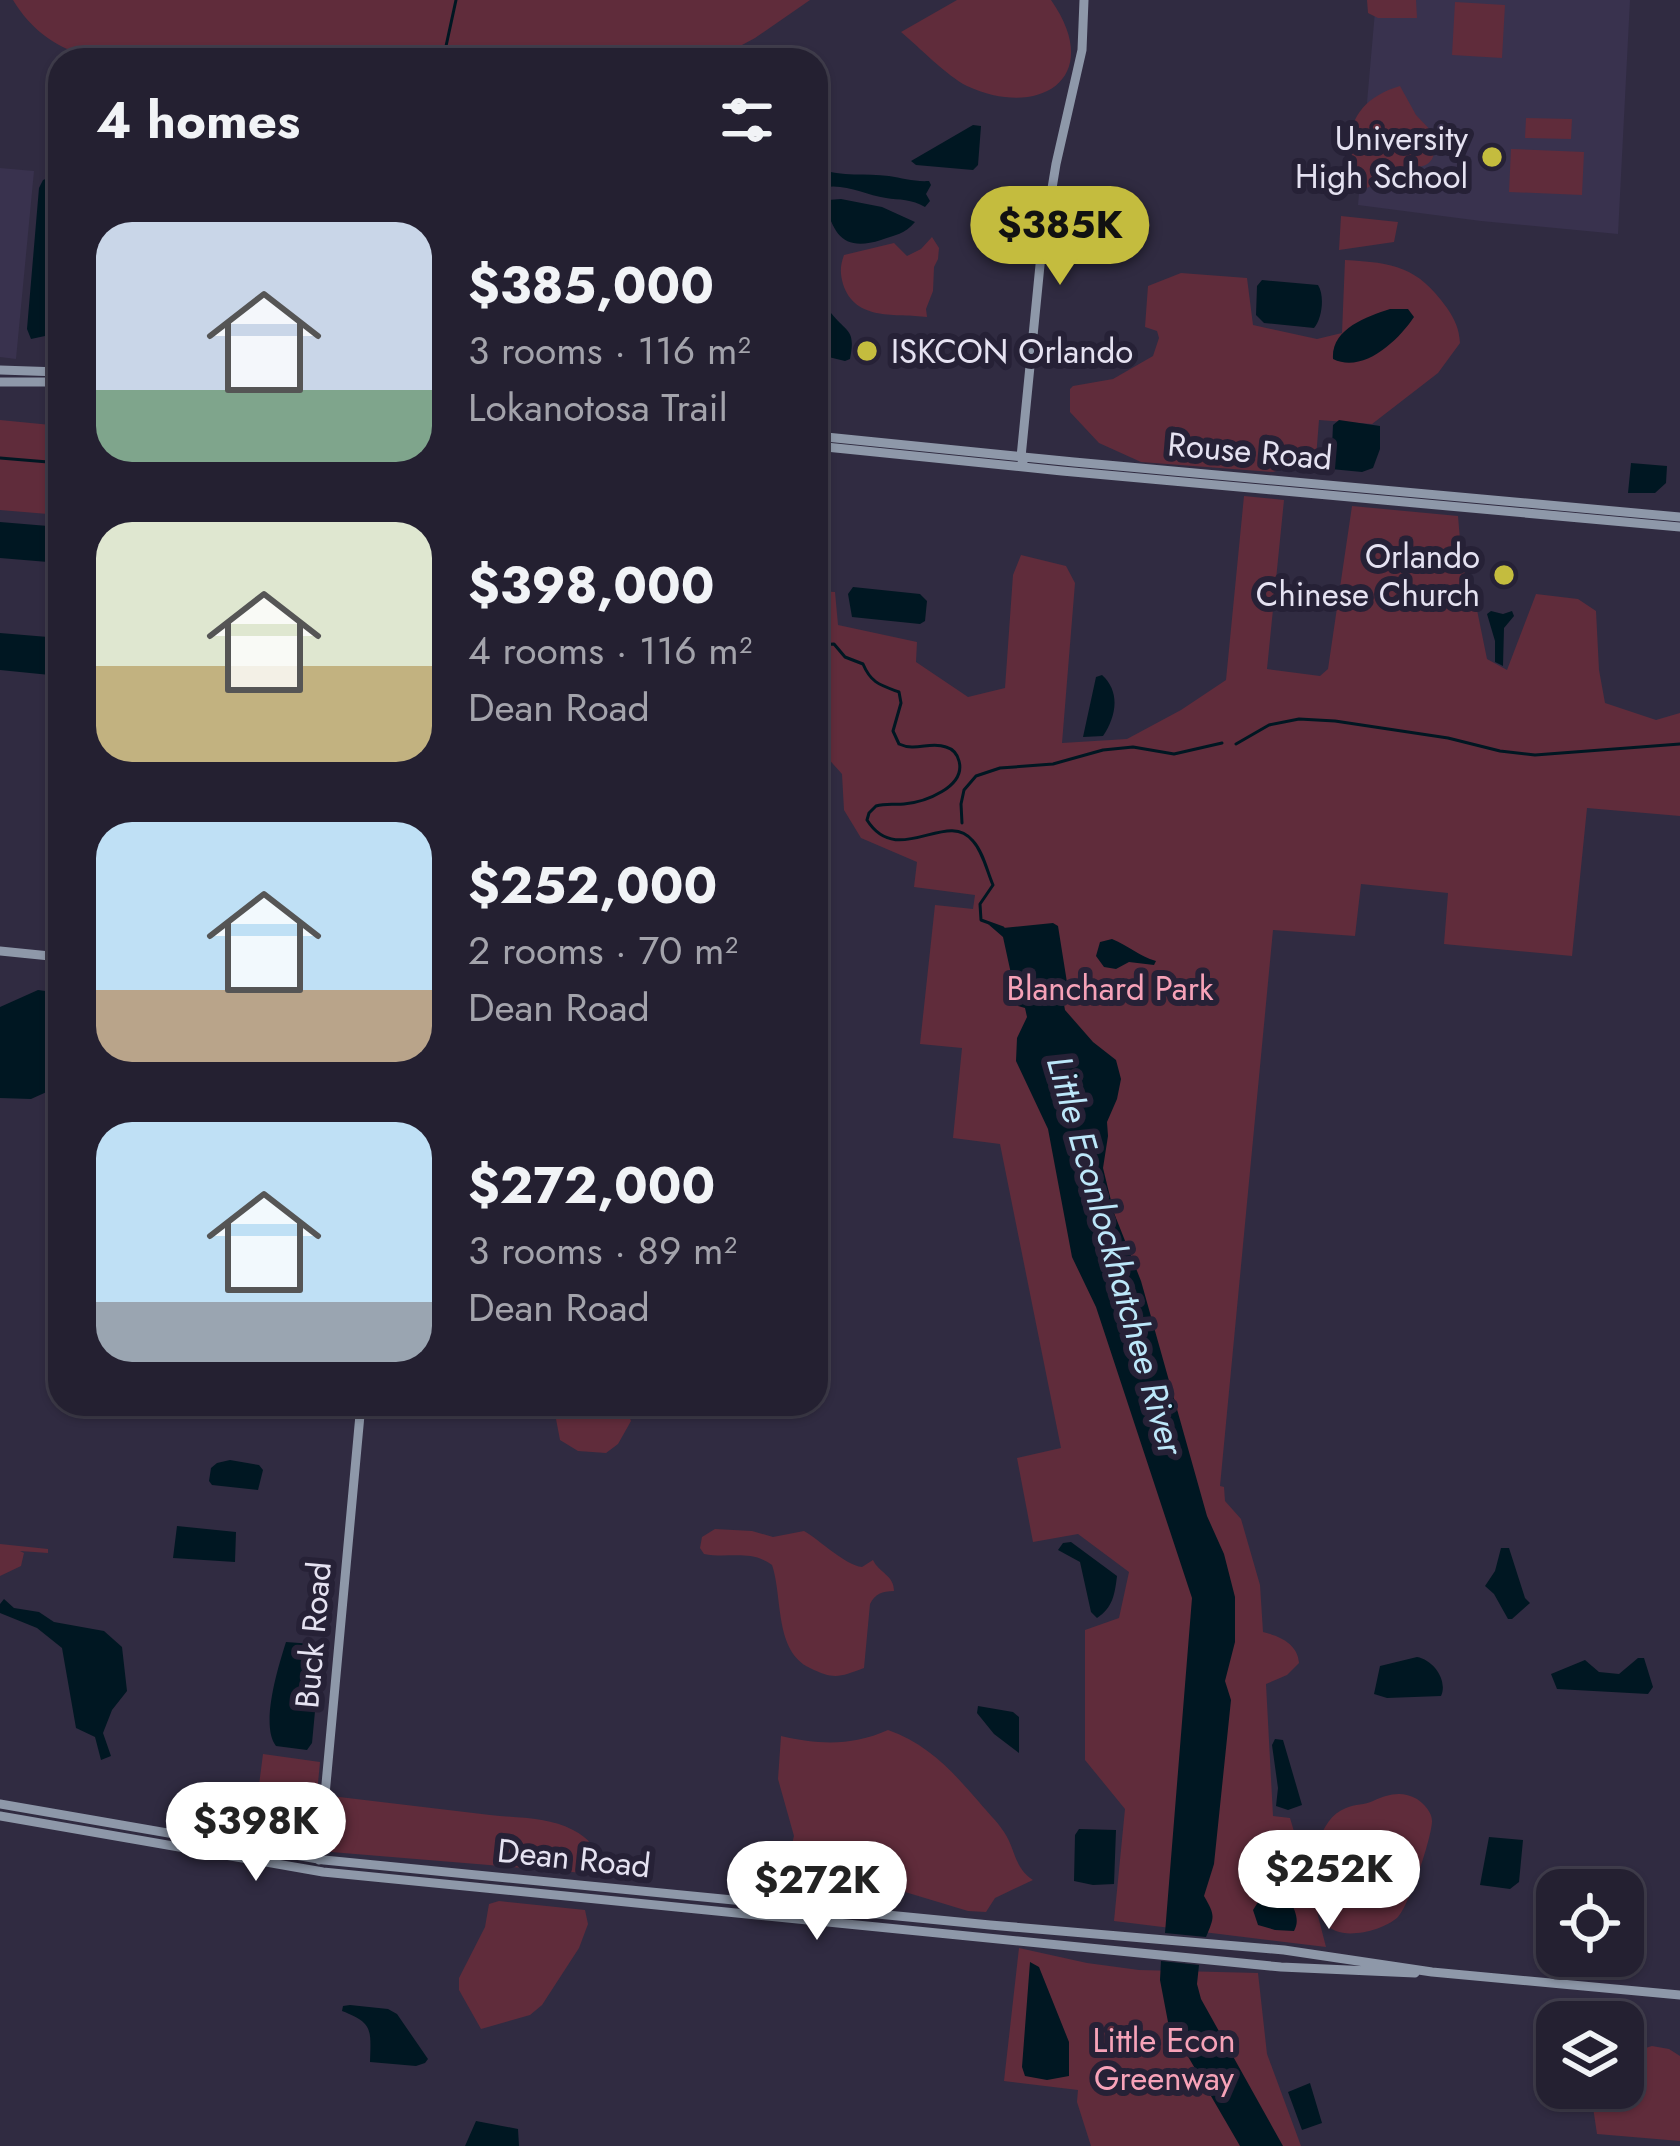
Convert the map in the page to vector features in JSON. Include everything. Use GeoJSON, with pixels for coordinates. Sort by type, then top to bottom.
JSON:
{"type":"FeatureCollection","features":[{"type":"Feature","properties":{"kind":"main road"},"geometry":{"type":"LineString","coordinates":[[1023,462],[1041,255],[1082,50],[1084,0]]}},
{"type":"Feature","properties":{"kind":"main road"},"geometry":{"type":"LineString","coordinates":[[0,370],[48,371]]}},
{"type":"Feature","properties":{"kind":"main road"},"geometry":{"type":"LineString","coordinates":[[0,382],[48,382]]}},
{"type":"Feature","properties":{"kind":"main road","name":"Rouse Road"},"geometry":{"type":"LineString","coordinates":[[828,438],[1023,462],[1680,526]]}},
{"type":"Feature","properties":{"kind":"main road","name":"Rouse Road"},"geometry":{"type":"LineString","coordinates":[[828,447],[1680,517]]}},
{"type":"Feature","properties":{"kind":"main road"},"geometry":{"type":"LineString","coordinates":[[0,951],[48,956]]}},
{"type":"Feature","properties":{"kind":"main road","name":"Buck Road"},"geometry":{"type":"LineString","coordinates":[[318,1865],[360,1416]]}},
{"type":"Feature","properties":{"kind":"main road","name":"Dean Road"},"geometry":{"type":"LineString","coordinates":[[0,1804],[318,1865],[1217,1943],[1432,1972],[1680,1995]]}},
{"type":"Feature","properties":{"kind":"main road","name":"Dean Road"},"geometry":{"type":"LineString","coordinates":[[0,1816],[318,1865],[1150,1955],[1327,1970],[1432,1972]]}},
{"type":"Feature","properties":{"kind":"shaded area","name":"University High School"},"geometry":{"type":"Polygon","coordinates":[[[1376,0],[1630,0],[1618,234],[1358,205],[1376,0]]]}},
{"type":"Feature","properties":{"kind":"shaded area"},"geometry":{"type":"Polygon","coordinates":[[[0,168],[34,171],[16,359],[0,357],[0,168]]]}},
{"type":"Feature","properties":{"kind":"green space"},"geometry":{"type":"Polygon","coordinates":[[[13,0],[810,0],[736,48],[67,48],[28,21],[13,0]]]}},
{"type":"Feature","properties":{"kind":"green space"},"geometry":{"type":"Polygon","coordinates":[[[957,0],[1051,0],[1066,27],[1071,51],[1068,70],[1057,85],[1019,98],[967,86],[901,32],[957,0]]]}},
{"type":"Feature","properties":{"kind":"green space"},"geometry":{"type":"Polygon","coordinates":[[[1367,0],[1416,0],[1417,18],[1378,18],[1368,13],[1367,0]]]}},
{"type":"Feature","properties":{"kind":"green space"},"geometry":{"type":"Polygon","coordinates":[[[1455,2],[1505,5],[1502,58],[1452,55],[1455,2]]]}},
{"type":"Feature","properties":{"kind":"green space"},"geometry":{"type":"Polygon","coordinates":[[[1400,86],[1416,115],[1436,136],[1433,156],[1426,165],[1392,173],[1367,188],[1352,156],[1353,126],[1369,102],[1400,86]]]}},
{"type":"Feature","properties":{"kind":"green space"},"geometry":{"type":"Polygon","coordinates":[[[1526,118],[1572,119],[1571,139],[1525,138],[1526,118]]]}},
{"type":"Feature","properties":{"kind":"green space"},"geometry":{"type":"Polygon","coordinates":[[[1511,149],[1584,152],[1582,195],[1509,192],[1511,149]]]}},
{"type":"Feature","properties":{"kind":"green space"},"geometry":{"type":"Polygon","coordinates":[[[1341,216],[1398,222],[1394,242],[1339,250],[1341,216]]]}},
{"type":"Feature","properties":{"kind":"green space"},"geometry":{"type":"Polygon","coordinates":[[[932,237],[939,248],[927,317],[878,313],[857,305],[849,296],[841,276],[844,255],[894,243],[907,256],[932,237]]]}},
{"type":"Feature","properties":{"kind":"green space"},"geometry":{"type":"Polygon","coordinates":[[[1345,260],[1391,265],[1414,275],[1447,308],[1460,343],[1438,373],[1372,424],[1319,420],[1316,458],[1273,472],[1141,462],[1099,443],[1070,412],[1073,386],[1113,379],[1153,356],[1159,338],[1157,331],[1145,327],[1148,286],[1181,273],[1247,278],[1253,325],[1317,339],[1342,333],[1345,260]]]}},
{"type":"Feature","properties":{"kind":"green space"},"geometry":{"type":"Polygon","coordinates":[[[0,420],[48,425],[48,514],[0,510],[0,420]]]}},
{"type":"Feature","properties":{"kind":"green space","name":"Blanchard Park"},"geometry":{"type":"Polygon","coordinates":[[[1244,496],[1284,500],[1267,669],[1320,676],[1328,669],[1352,506],[1458,516],[1462,564],[1487,659],[1507,670],[1536,594],[1578,599],[1596,611],[1605,703],[1656,720],[1680,713],[1680,816],[1587,808],[1572,956],[1444,944],[1448,893],[1361,884],[1355,936],[1273,930],[1220,1486],[1225,1501],[1241,1519],[1260,1585],[1263,1632],[1287,1642],[1299,1663],[1287,1675],[1266,1684],[1273,1816],[1290,1818],[1311,1889],[1323,1832],[1346,1808],[1405,1795],[1422,1803],[1432,1821],[1419,1871],[1398,1917],[1377,1929],[1343,1933],[1333,1930],[1317,1912],[1326,1947],[1114,1921],[1125,1809],[1085,1760],[1085,1630],[1119,1618],[1129,1572],[1078,1534],[1033,1542],[1017,1458],[1061,1448],[1000,1144],[953,1138],[962,1048],[920,1044],[935,905],[973,909],[975,895],[914,887],[917,862],[861,838],[844,810],[842,774],[828,758],[828,592],[835,592],[838,625],[917,642],[916,662],[968,697],[1005,688],[1013,575],[1021,555],[1066,566],[1075,583],[1062,743],[1127,739],[1226,680],[1244,496]]]}},
{"type":"Feature","properties":{"kind":"green space"},"geometry":{"type":"Polygon","coordinates":[[[629,1416],[631,1421],[618,1444],[606,1453],[578,1451],[560,1440],[556,1419],[629,1416]]]}},
{"type":"Feature","properties":{"kind":"green space"},"geometry":{"type":"Polygon","coordinates":[[[715,1529],[773,1537],[804,1531],[855,1565],[862,1567],[873,1560],[892,1581],[894,1591],[879,1594],[870,1604],[864,1668],[831,1676],[798,1660],[785,1636],[772,1565],[747,1556],[704,1554],[702,1537],[715,1529]]]}},
{"type":"Feature","properties":{"kind":"green space"},"geometry":{"type":"Polygon","coordinates":[[[0,1544],[48,1549],[48,1553],[20,1551],[24,1553],[21,1566],[0,1576],[0,1544]]]}},
{"type":"Feature","properties":{"kind":"green space"},"geometry":{"type":"Polygon","coordinates":[[[888,1730],[927,1751],[959,1780],[1001,1828],[1033,1880],[995,1898],[986,1912],[968,1911],[852,1876],[791,1848],[794,1836],[778,1779],[781,1736],[836,1742],[888,1730]]]}},
{"type":"Feature","properties":{"kind":"green space"},"geometry":{"type":"Polygon","coordinates":[[[263,1754],[320,1762],[312,1846],[307,1850],[252,1840],[263,1754]]]}},
{"type":"Feature","properties":{"kind":"green space"},"geometry":{"type":"Polygon","coordinates":[[[331,1796],[554,1823],[590,1843],[598,1860],[596,1874],[331,1852],[331,1796]]]}},
{"type":"Feature","properties":{"kind":"green space"},"geometry":{"type":"Polygon","coordinates":[[[499,1901],[585,1910],[588,1924],[579,1948],[542,2005],[530,2015],[481,2029],[459,1990],[459,1978],[485,1927],[489,1904],[499,1901]]]}},
{"type":"Feature","properties":{"kind":"green space","name":"Little Econ Greenway"},"geometry":{"type":"Polygon","coordinates":[[[1019,1948],[1139,1970],[1258,1973],[1267,2054],[1301,2146],[1091,2146],[1077,2102],[1078,2090],[1004,2081],[1019,1948]]]}},
{"type":"Feature","properties":{"kind":"green space"},"geometry":{"type":"Polygon","coordinates":[[[1644,2048],[1669,2049],[1680,2056],[1680,2141],[1597,2134],[1593,2109],[1644,2109],[1644,2048]]]}},
{"type":"Feature","properties":{"kind":"water"},"geometry":{"type":"Polygon","coordinates":[[[973,125],[981,126],[978,165],[973,170],[911,161],[973,125]]]}},
{"type":"Feature","properties":{"kind":"water"},"geometry":{"type":"Polygon","coordinates":[[[828,171],[929,181],[926,194],[930,201],[925,207],[828,187],[828,171]]]}},
{"type":"Feature","properties":{"kind":"water"},"geometry":{"type":"Polygon","coordinates":[[[48,178],[48,319],[45,336],[31,339],[27,329],[43,180],[48,178]]]}},
{"type":"Feature","properties":{"kind":"water"},"geometry":{"type":"Polygon","coordinates":[[[828,200],[882,207],[915,222],[904,232],[881,240],[850,242],[833,226],[828,200]]]}},
{"type":"Feature","properties":{"kind":"water"},"geometry":{"type":"Polygon","coordinates":[[[1262,280],[1318,285],[1322,307],[1314,328],[1264,323],[1256,315],[1257,286],[1262,280]]]}},
{"type":"Feature","properties":{"kind":"water"},"geometry":{"type":"Polygon","coordinates":[[[828,308],[851,337],[850,359],[828,357],[828,308]]]}},
{"type":"Feature","properties":{"kind":"water"},"geometry":{"type":"Polygon","coordinates":[[[1390,309],[1408,309],[1414,317],[1389,345],[1356,362],[1333,359],[1344,332],[1390,309]]]}},
{"type":"Feature","properties":{"kind":"water"},"geometry":{"type":"Polygon","coordinates":[[[1339,420],[1380,426],[1380,449],[1373,468],[1362,472],[1331,469],[1333,425],[1339,420]]]}},
{"type":"Feature","properties":{"kind":"water"},"geometry":{"type":"Polygon","coordinates":[[[1631,463],[1667,466],[1666,483],[1655,493],[1628,493],[1631,463]]]}},
{"type":"Feature","properties":{"kind":"water"},"geometry":{"type":"Polygon","coordinates":[[[0,522],[48,526],[48,562],[0,558],[0,522]]]}},
{"type":"Feature","properties":{"kind":"water"},"geometry":{"type":"Polygon","coordinates":[[[853,587],[920,594],[927,601],[925,621],[852,617],[848,594],[853,587]]]}},
{"type":"Feature","properties":{"kind":"water"},"geometry":{"type":"Polygon","coordinates":[[[1512,611],[1514,616],[1504,628],[1503,666],[1495,662],[1487,614],[1512,611]]]}},
{"type":"Feature","properties":{"kind":"water"},"geometry":{"type":"Polygon","coordinates":[[[0,633],[48,637],[48,675],[0,670],[0,633]]]}},
{"type":"Feature","properties":{"kind":"water"},"geometry":{"type":"Polygon","coordinates":[[[1102,675],[1114,697],[1111,721],[1103,736],[1083,737],[1096,677],[1102,675]]]}},
{"type":"Feature","properties":{"kind":"water"},"geometry":{"type":"Polygon","coordinates":[[[988,924],[1003,928],[1058,926],[1069,995],[1063,999],[1065,1010],[1116,1060],[1121,1079],[1107,1122],[1103,1168],[1235,1597],[1235,1642],[1225,1681],[1231,1700],[1214,1864],[1204,1896],[1212,1916],[1206,1937],[1165,1933],[1192,1598],[1096,1307],[1072,1257],[1048,1129],[1016,1061],[1025,1008],[1018,1006],[1003,937],[988,924]]]}},
{"type":"Feature","properties":{"kind":"water"},"geometry":{"type":"Polygon","coordinates":[[[1112,939],[1156,961],[1154,965],[1129,962],[1116,969],[1104,967],[1096,956],[1100,942],[1112,939]]]}},
{"type":"Feature","properties":{"kind":"water"},"geometry":{"type":"Polygon","coordinates":[[[38,990],[48,991],[48,1091],[31,1099],[0,1098],[0,1007],[38,990]]]}},
{"type":"Feature","properties":{"kind":"water"},"geometry":{"type":"Polygon","coordinates":[[[230,1460],[259,1465],[263,1470],[258,1490],[212,1485],[211,1468],[230,1460]]]}},
{"type":"Feature","properties":{"kind":"water"},"geometry":{"type":"Polygon","coordinates":[[[177,1526],[236,1532],[235,1562],[173,1558],[177,1526]]]}},
{"type":"Feature","properties":{"kind":"water"},"geometry":{"type":"Polygon","coordinates":[[[1071,1542],[1117,1576],[1110,1605],[1097,1618],[1091,1612],[1080,1562],[1058,1550],[1071,1542]]]}},
{"type":"Feature","properties":{"kind":"water"},"geometry":{"type":"Polygon","coordinates":[[[1501,1548],[1509,1548],[1530,1603],[1512,1619],[1485,1586],[1501,1548]]]}},
{"type":"Feature","properties":{"kind":"water"},"geometry":{"type":"Polygon","coordinates":[[[4,1599],[14,1608],[39,1612],[54,1622],[104,1631],[122,1647],[127,1691],[103,1733],[111,1756],[101,1760],[95,1737],[76,1728],[62,1648],[37,1628],[0,1613],[4,1599]]]}},
{"type":"Feature","properties":{"kind":"water"},"geometry":{"type":"Polygon","coordinates":[[[286,1642],[321,1648],[312,1743],[307,1750],[276,1746],[272,1737],[272,1696],[286,1642]]]}},
{"type":"Feature","properties":{"kind":"water"},"geometry":{"type":"Polygon","coordinates":[[[1417,1657],[1438,1672],[1441,1696],[1387,1698],[1374,1694],[1380,1666],[1417,1657]]]}},
{"type":"Feature","properties":{"kind":"water"},"geometry":{"type":"Polygon","coordinates":[[[1644,1658],[1653,1687],[1648,1694],[1557,1689],[1551,1674],[1585,1660],[1599,1672],[1619,1674],[1644,1658]]]}},
{"type":"Feature","properties":{"kind":"water"},"geometry":{"type":"Polygon","coordinates":[[[978,1706],[1019,1717],[1019,1753],[994,1734],[977,1713],[978,1706]]]}},
{"type":"Feature","properties":{"kind":"water"},"geometry":{"type":"Polygon","coordinates":[[[1275,1739],[1283,1740],[1302,1805],[1288,1810],[1276,1806],[1275,1739]]]}},
{"type":"Feature","properties":{"kind":"water"},"geometry":{"type":"Polygon","coordinates":[[[1079,1829],[1116,1830],[1114,1884],[1074,1881],[1079,1829]]]}},
{"type":"Feature","properties":{"kind":"water"},"geometry":{"type":"Polygon","coordinates":[[[1489,1837],[1523,1840],[1519,1882],[1510,1889],[1480,1885],[1489,1837]]]}},
{"type":"Feature","properties":{"kind":"water"},"geometry":{"type":"Polygon","coordinates":[[[1268,1895],[1290,1900],[1297,1919],[1294,1931],[1258,1925],[1253,1910],[1268,1895]]]}},
{"type":"Feature","properties":{"kind":"water"},"geometry":{"type":"Polygon","coordinates":[[[1161,1961],[1199,1965],[1201,1999],[1283,2146],[1240,2146],[1168,2022],[1161,1961]]]}},
{"type":"Feature","properties":{"kind":"water"},"geometry":{"type":"Polygon","coordinates":[[[1030,1962],[1039,1967],[1069,2042],[1069,2076],[1047,2080],[1025,2076],[1030,1962]]]}},
{"type":"Feature","properties":{"kind":"water"},"geometry":{"type":"Polygon","coordinates":[[[350,2005],[397,2014],[428,2059],[416,2066],[370,2062],[368,2029],[360,2019],[342,2011],[350,2005]]]}},
{"type":"Feature","properties":{"kind":"water"},"geometry":{"type":"Polygon","coordinates":[[[1310,2083],[1322,2123],[1302,2130],[1288,2092],[1310,2083]]]}},
{"type":"Feature","properties":{"kind":"water"},"geometry":{"type":"Polygon","coordinates":[[[476,2121],[518,2129],[519,2146],[465,2146],[476,2121]]]}},
{"type":"Feature","properties":{"kind":"waterway"},"geometry":{"type":"LineString","coordinates":[[446,48],[456,0]]}},
{"type":"Feature","properties":{"kind":"waterway","name":"Little Econlockhatchee River"},"geometry":{"type":"LineString","coordinates":[[0,458],[48,462]]}},
{"type":"Feature","properties":{"kind":"waterway","name":"Little Econlockhatchee River"},"geometry":{"type":"LineString","coordinates":[[828,644],[863,664],[877,683],[899,692],[901,703],[893,731],[899,744],[940,745],[951,749],[959,761],[956,778],[942,792],[904,804],[876,806],[867,820],[879,834],[893,839],[950,831],[973,841],[993,885],[980,904],[981,920],[1003,928]]}},
{"type":"Feature","properties":{"kind":"waterway"},"geometry":{"type":"LineString","coordinates":[[1236,744],[1269,725],[1299,719],[1448,738],[1535,755],[1680,744]]}},
{"type":"Feature","properties":{"kind":"waterway"},"geometry":{"type":"LineString","coordinates":[[962,823],[964,790],[976,776],[1000,768],[1053,764],[1103,750],[1133,747],[1174,754],[1222,743]]}},
{"type":"Feature","properties":{"kind":"place","name":"University High School"},"geometry":{"type":"Point","coordinates":[1492,157]}},
{"type":"Feature","properties":{"kind":"place","name":"ISKCON Orlando"},"geometry":{"type":"Point","coordinates":[867,351]}},
{"type":"Feature","properties":{"kind":"place","name":"Orlando Chinese Church"},"geometry":{"type":"Point","coordinates":[1504,575]}}]}
